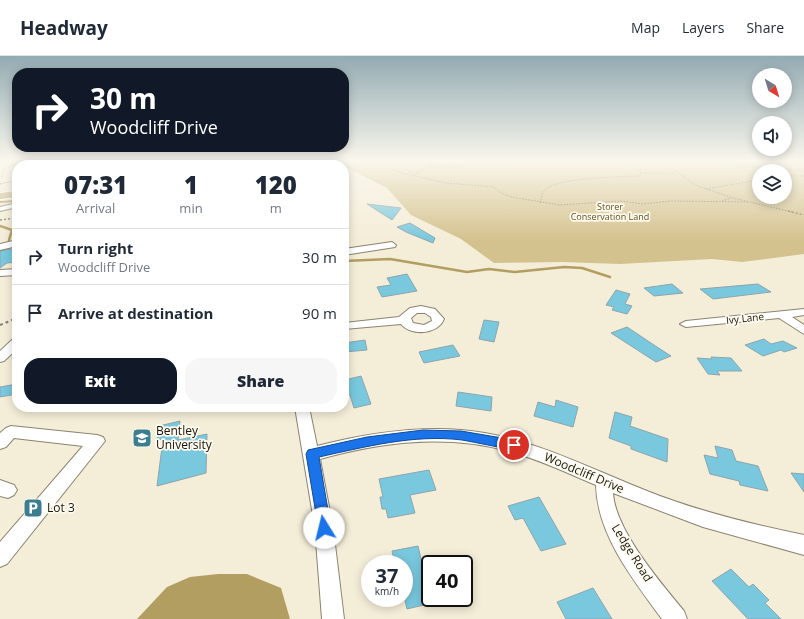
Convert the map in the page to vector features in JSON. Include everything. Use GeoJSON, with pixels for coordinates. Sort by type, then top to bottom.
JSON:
{"type":"FeatureCollection","features":[{"type":"Feature","properties":{"kind":"main road"},"geometry":{"type":"LineString","coordinates":[[0,196],[12,195]]}},
{"type":"Feature","properties":{"kind":"street"},"geometry":{"type":"LineString","coordinates":[[0,209],[12,206]]}},
{"type":"Feature","properties":{"kind":"street"},"geometry":{"type":"LineString","coordinates":[[0,247],[12,245]]}},
{"type":"Feature","properties":{"kind":"street"},"geometry":{"type":"LineString","coordinates":[[349,251],[392,245]]}},
{"type":"Feature","properties":{"kind":"street"},"geometry":{"type":"LineString","coordinates":[[0,273],[12,272]]}},
{"type":"Feature","properties":{"kind":"street","name":"Ivy Lane"},"geometry":{"type":"LineString","coordinates":[[686,324],[804,312]]}},
{"type":"Feature","properties":{"kind":"street"},"geometry":{"type":"LineString","coordinates":[[781,314],[804,330]]}},
{"type":"Feature","properties":{"kind":"street"},"geometry":{"type":"LineString","coordinates":[[349,326],[404,320]]}},
{"type":"Feature","properties":{"kind":"street"},"geometry":{"type":"LineString","coordinates":[[303,412],[312,454],[325,534],[333,619]]}},
{"type":"Feature","properties":{"kind":"street"},"geometry":{"type":"LineString","coordinates":[[0,443],[11,432],[97,441],[0,557]]}},
{"type":"Feature","properties":{"kind":"street","name":"Woodcliff Drive"},"geometry":{"type":"LineString","coordinates":[[312,454],[352,444],[397,437],[423,435],[461,436],[501,442],[529,450],[604,482],[710,521],[804,545]]}},
{"type":"Feature","properties":{"kind":"street","name":"Ledge Road"},"geometry":{"type":"LineString","coordinates":[[604,482],[603,491],[605,502],[613,524],[636,562],[676,619]]}},
{"type":"Feature","properties":{"kind":"path"},"geometry":{"type":"LineString","coordinates":[[494,187],[505,196],[540,203],[580,205],[621,201],[643,204],[721,201],[749,202]]}},
{"type":"Feature","properties":{"kind":"path"},"geometry":{"type":"LineString","coordinates":[[540,203],[544,191],[550,187]]}},
{"type":"Feature","properties":{"kind":"path"},"geometry":{"type":"LineString","coordinates":[[700,187],[733,198],[804,215]]}},
{"type":"Feature","properties":{"kind":"path"},"geometry":{"type":"LineString","coordinates":[[705,189],[715,187]]}},
{"type":"Feature","properties":{"kind":"path"},"geometry":{"type":"LineString","coordinates":[[721,201],[733,198]]}},
{"type":"Feature","properties":{"kind":"path"},"geometry":{"type":"LineString","coordinates":[[0,220],[12,219]]}},
{"type":"Feature","properties":{"kind":"path"},"geometry":{"type":"LineString","coordinates":[[0,325],[12,320]]}},
{"type":"Feature","properties":{"kind":"green space","name":"Storer Conservation Land"},"geometry":{"type":"Polygon","coordinates":[[[386,187],[752,187],[752,204],[792,204],[792,187],[804,187],[804,254],[742,262],[712,259],[620,264],[562,262],[494,263],[461,239],[411,215],[386,187]]]}},
{"type":"Feature","properties":{"kind":"shaded area"},"geometry":{"type":"Polygon","coordinates":[[[218,574],[247,574],[281,588],[290,619],[137,619],[167,587],[190,577],[218,574]]]}},
{"type":"Feature","properties":{"kind":"building"},"geometry":{"type":"Polygon","coordinates":[[[367,204],[401,208],[392,220],[367,204]]]}},
{"type":"Feature","properties":{"kind":"building"},"geometry":{"type":"Polygon","coordinates":[[[410,223],[435,238],[433,243],[397,227],[410,223]]]}},
{"type":"Feature","properties":{"kind":"building"},"geometry":{"type":"Polygon","coordinates":[[[12,249],[12,262],[7,263],[0,268],[0,251],[12,249]]]}},
{"type":"Feature","properties":{"kind":"building"},"geometry":{"type":"Polygon","coordinates":[[[407,274],[417,291],[382,297],[377,287],[391,285],[387,278],[407,274]]]}},
{"type":"Feature","properties":{"kind":"building"},"geometry":{"type":"Polygon","coordinates":[[[672,284],[683,293],[654,296],[644,288],[672,284]]]}},
{"type":"Feature","properties":{"kind":"building"},"geometry":{"type":"Polygon","coordinates":[[[758,284],[771,292],[713,299],[700,289],[758,284]]]}},
{"type":"Feature","properties":{"kind":"building"},"geometry":{"type":"Polygon","coordinates":[[[616,290],[630,294],[625,304],[632,306],[627,314],[612,310],[614,307],[606,305],[616,290]]]}},
{"type":"Feature","properties":{"kind":"building"},"geometry":{"type":"Polygon","coordinates":[[[484,320],[499,322],[494,342],[479,339],[484,320]]]}},
{"type":"Feature","properties":{"kind":"building"},"geometry":{"type":"Polygon","coordinates":[[[627,327],[671,356],[656,362],[611,333],[627,327]]]}},
{"type":"Feature","properties":{"kind":"building"},"geometry":{"type":"Polygon","coordinates":[[[764,339],[771,344],[783,341],[797,348],[784,352],[781,350],[763,356],[745,345],[764,339]]]}},
{"type":"Feature","properties":{"kind":"building"},"geometry":{"type":"Polygon","coordinates":[[[365,340],[367,350],[349,352],[349,342],[365,340]]]}},
{"type":"Feature","properties":{"kind":"building"},"geometry":{"type":"Polygon","coordinates":[[[453,345],[460,356],[424,363],[419,352],[453,345]]]}},
{"type":"Feature","properties":{"kind":"building"},"geometry":{"type":"Polygon","coordinates":[[[711,357],[731,358],[742,371],[717,371],[720,375],[708,374],[697,358],[712,359],[711,357]]]}},
{"type":"Feature","properties":{"kind":"building"},"geometry":{"type":"Polygon","coordinates":[[[361,376],[371,404],[354,408],[349,395],[349,379],[361,376]]]}},
{"type":"Feature","properties":{"kind":"building"},"geometry":{"type":"Polygon","coordinates":[[[12,385],[12,395],[0,397],[0,387],[12,385]]]}},
{"type":"Feature","properties":{"kind":"building"},"geometry":{"type":"Polygon","coordinates":[[[458,392],[492,397],[491,411],[456,406],[458,392]]]}},
{"type":"Feature","properties":{"kind":"building"},"geometry":{"type":"Polygon","coordinates":[[[556,400],[578,407],[573,427],[534,416],[538,402],[555,407],[556,400]]]}},
{"type":"Feature","properties":{"kind":"building"},"geometry":{"type":"Polygon","coordinates":[[[615,412],[632,417],[630,426],[668,439],[667,462],[631,449],[631,446],[609,438],[615,412]]]}},
{"type":"Feature","properties":{"kind":"building"},"geometry":{"type":"Polygon","coordinates":[[[180,421],[178,440],[207,434],[206,473],[157,486],[163,439],[157,440],[159,426],[180,421]]]}},
{"type":"Feature","properties":{"kind":"building"},"geometry":{"type":"Polygon","coordinates":[[[715,446],[732,450],[736,461],[758,466],[768,491],[740,485],[739,481],[710,474],[704,455],[718,458],[715,446]]]}},
{"type":"Feature","properties":{"kind":"building"},"geometry":{"type":"Polygon","coordinates":[[[429,470],[436,490],[410,495],[415,513],[388,518],[386,509],[382,509],[380,497],[383,497],[379,479],[429,470]]]}},
{"type":"Feature","properties":{"kind":"building"},"geometry":{"type":"Polygon","coordinates":[[[791,473],[804,474],[804,492],[791,473]]]}},
{"type":"Feature","properties":{"kind":"building"},"geometry":{"type":"Polygon","coordinates":[[[539,497],[566,544],[541,551],[523,518],[515,520],[508,506],[539,497]]]}},
{"type":"Feature","properties":{"kind":"building"},"geometry":{"type":"Polygon","coordinates":[[[418,546],[421,559],[421,606],[407,609],[407,607],[413,607],[413,555],[393,555],[392,551],[418,546]]]}},
{"type":"Feature","properties":{"kind":"building"},"geometry":{"type":"Polygon","coordinates":[[[731,569],[749,587],[753,584],[769,600],[765,603],[781,619],[748,619],[712,581],[731,569]]]}},
{"type":"Feature","properties":{"kind":"building"},"geometry":{"type":"Polygon","coordinates":[[[593,588],[612,619],[566,619],[557,602],[593,588]]]}},
{"type":"Feature","properties":{"kind":"waterway"},"geometry":{"type":"LineString","coordinates":[[0,202],[12,201]]}},
{"type":"Feature","properties":{"kind":"waterway"},"geometry":{"type":"LineString","coordinates":[[0,226],[12,230],[9,240]]}},
{"type":"Feature","properties":{"kind":"waterway"},"geometry":{"type":"LineString","coordinates":[[349,261],[390,259],[467,272],[489,269],[515,272],[564,267],[582,268],[610,277]]}},
{"type":"Feature","properties":{"kind":"place","name":"Bentley University"},"geometry":{"type":"Point","coordinates":[142,438]}},
{"type":"Feature","properties":{"kind":"place","name":"Lot 3"},"geometry":{"type":"Point","coordinates":[33,508]}},
{"type":"Feature","properties":{"kind":"route"},"geometry":{"type":"LineString","coordinates":[[324,528],[312,454],[367,441],[412,435],[435,434],[473,437],[514,445]]}}]}
